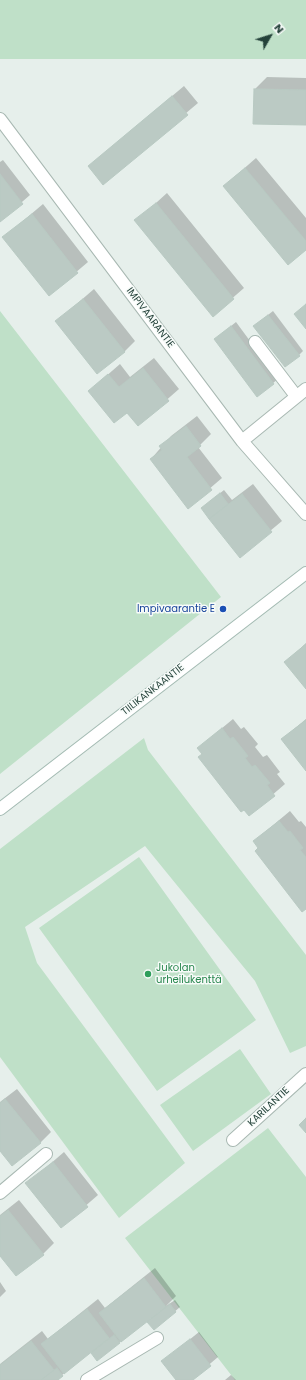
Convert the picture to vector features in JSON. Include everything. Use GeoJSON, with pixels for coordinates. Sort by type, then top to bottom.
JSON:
{"type":"FeatureCollection","features":[{"type":"Feature","properties":{"kind":"street","name":"IMPIVAARANTIE"},"geometry":{"type":"LineString","coordinates":[[0,118],[242,441],[306,514]]}},
{"type":"Feature","properties":{"kind":"street"},"geometry":{"type":"LineString","coordinates":[[255,342],[296,396]]}},
{"type":"Feature","properties":{"kind":"street"},"geometry":{"type":"LineString","coordinates":[[242,441],[306,389]]}},
{"type":"Feature","properties":{"kind":"street","name":"TIILIKANKAANTIE"},"geometry":{"type":"LineString","coordinates":[[0,809],[306,573]]}},
{"type":"Feature","properties":{"kind":"street","name":"KARILANTIE"},"geometry":{"type":"LineString","coordinates":[[233,1140],[306,1074]]}},
{"type":"Feature","properties":{"kind":"street"},"geometry":{"type":"LineString","coordinates":[[0,1193],[46,1154]]}},
{"type":"Feature","properties":{"kind":"street"},"geometry":{"type":"LineString","coordinates":[[87,1380],[157,1338]]}},
{"type":"Feature","properties":{"kind":"green space"},"geometry":{"type":"Polygon","coordinates":[[[0,0],[306,0],[306,59],[0,59],[0,0]]]}},
{"type":"Feature","properties":{"kind":"green space"},"geometry":{"type":"Polygon","coordinates":[[[0,311],[221,597],[0,774],[0,311]]]}},
{"type":"Feature","properties":{"kind":"green space"},"geometry":{"type":"Polygon","coordinates":[[[144,738],[148,750],[306,955],[306,1046],[290,1053],[255,981],[145,846],[25,927],[37,963],[185,1163],[119,1218],[0,1057],[0,849],[144,738]]]}},
{"type":"Feature","properties":{"kind":"green space","name":"Jukolan urheilukenttä"},"geometry":{"type":"Polygon","coordinates":[[[139,857],[256,1020],[157,1091],[39,928],[139,857]]]}},
{"type":"Feature","properties":{"kind":"green space"},"geometry":{"type":"Polygon","coordinates":[[[240,1049],[271,1094],[193,1151],[160,1105],[240,1049]]]}},
{"type":"Feature","properties":{"kind":"green space"},"geometry":{"type":"Polygon","coordinates":[[[268,1128],[306,1177],[306,1380],[235,1380],[125,1238],[268,1128]]]}},
{"type":"Feature","properties":{"kind":"building"},"geometry":{"type":"Polygon","coordinates":[[[254,89],[306,90],[306,125],[253,124],[254,89]]]}},
{"type":"Feature","properties":{"kind":"building"},"geometry":{"type":"Polygon","coordinates":[[[172,96],[188,115],[103,185],[88,166],[172,96]]]}},
{"type":"Feature","properties":{"kind":"building"},"geometry":{"type":"Polygon","coordinates":[[[245,168],[306,241],[306,250],[288,265],[223,186],[245,168]]]}},
{"type":"Feature","properties":{"kind":"building"},"geometry":{"type":"Polygon","coordinates":[[[0,174],[23,204],[0,222],[0,174]]]}},
{"type":"Feature","properties":{"kind":"building"},"geometry":{"type":"Polygon","coordinates":[[[156,203],[234,299],[213,317],[134,220],[156,203]]]}},
{"type":"Feature","properties":{"kind":"building"},"geometry":{"type":"Polygon","coordinates":[[[32,214],[78,273],[49,296],[2,237],[32,214]]]}},
{"type":"Feature","properties":{"kind":"building"},"geometry":{"type":"Polygon","coordinates":[[[83,299],[125,352],[97,374],[55,321],[83,299]]]}},
{"type":"Feature","properties":{"kind":"building"},"geometry":{"type":"Polygon","coordinates":[[[306,304],[306,329],[294,314],[306,304]]]}},
{"type":"Feature","properties":{"kind":"building"},"geometry":{"type":"Polygon","coordinates":[[[268,315],[300,356],[285,367],[253,326],[268,315]]]}},
{"type":"Feature","properties":{"kind":"building"},"geometry":{"type":"Polygon","coordinates":[[[231,326],[274,384],[257,397],[214,339],[231,326]]]}},
{"type":"Feature","properties":{"kind":"building"},"geometry":{"type":"Polygon","coordinates":[[[143,368],[169,401],[138,426],[127,413],[114,423],[88,391],[108,374],[119,387],[143,368]]]}},
{"type":"Feature","properties":{"kind":"building"},"geometry":{"type":"Polygon","coordinates":[[[186,426],[201,446],[187,457],[212,490],[188,509],[150,459],[162,450],[159,446],[186,426]]]}},
{"type":"Feature","properties":{"kind":"building"},"geometry":{"type":"Polygon","coordinates":[[[220,493],[228,504],[209,519],[201,508],[220,493]]]}},
{"type":"Feature","properties":{"kind":"building"},"geometry":{"type":"Polygon","coordinates":[[[242,494],[272,532],[240,558],[209,519],[242,494]]]}},
{"type":"Feature","properties":{"kind":"building"},"geometry":{"type":"Polygon","coordinates":[[[306,644],[306,689],[284,662],[306,644]]]}},
{"type":"Feature","properties":{"kind":"building"},"geometry":{"type":"Polygon","coordinates":[[[306,720],[306,771],[281,739],[306,720]]]}},
{"type":"Feature","properties":{"kind":"building"},"geometry":{"type":"Polygon","coordinates":[[[222,728],[230,739],[233,737],[248,756],[245,758],[252,767],[255,765],[270,783],[267,785],[275,796],[249,816],[244,810],[241,812],[198,757],[202,754],[197,748],[222,728]]]}},
{"type":"Feature","properties":{"kind":"building"},"geometry":{"type":"Polygon","coordinates":[[[279,821],[288,832],[290,831],[303,848],[300,850],[306,857],[306,909],[302,912],[255,851],[258,848],[253,841],[279,821]]]}},
{"type":"Feature","properties":{"kind":"building"},"geometry":{"type":"Polygon","coordinates":[[[5,1099],[41,1143],[12,1166],[0,1151],[0,1103],[5,1099]]]}},
{"type":"Feature","properties":{"kind":"building"},"geometry":{"type":"Polygon","coordinates":[[[306,1118],[306,1133],[299,1125],[306,1118]]]}},
{"type":"Feature","properties":{"kind":"building"},"geometry":{"type":"Polygon","coordinates":[[[53,1162],[88,1207],[61,1228],[25,1183],[53,1162]]]}},
{"type":"Feature","properties":{"kind":"building"},"geometry":{"type":"Polygon","coordinates":[[[8,1210],[44,1255],[16,1276],[0,1256],[0,1216],[8,1210]]]}},
{"type":"Feature","properties":{"kind":"building"},"geometry":{"type":"Polygon","coordinates":[[[144,1278],[166,1307],[121,1342],[99,1313],[144,1278]]]}},
{"type":"Feature","properties":{"kind":"building"},"geometry":{"type":"Polygon","coordinates":[[[170,1304],[176,1312],[154,1330],[147,1322],[170,1304]]]}},
{"type":"Feature","properties":{"kind":"building"},"geometry":{"type":"Polygon","coordinates":[[[87,1309],[109,1338],[64,1374],[41,1344],[87,1309]]]}},
{"type":"Feature","properties":{"kind":"building"},"geometry":{"type":"Polygon","coordinates":[[[114,1335],[120,1343],[97,1361],[91,1353],[114,1335]]]}},
{"type":"Feature","properties":{"kind":"building"},"geometry":{"type":"Polygon","coordinates":[[[190,1339],[211,1366],[193,1380],[176,1380],[161,1361],[190,1339]]]}},
{"type":"Feature","properties":{"kind":"building"},"geometry":{"type":"Polygon","coordinates":[[[31,1341],[54,1370],[41,1380],[0,1380],[0,1365],[31,1341]]]}},
{"type":"Feature","properties":{"kind":"building"},"geometry":{"type":"Polygon","coordinates":[[[57,1368],[63,1376],[58,1380],[41,1380],[57,1368]]]}},
{"type":"Feature","properties":{"kind":"place","name":"Impivaarantie E"},"geometry":{"type":"Point","coordinates":[223,609]}},
{"type":"Feature","properties":{"kind":"place","name":"Jukolan urheilukenttä"},"geometry":{"type":"Point","coordinates":[148,974]}}]}
